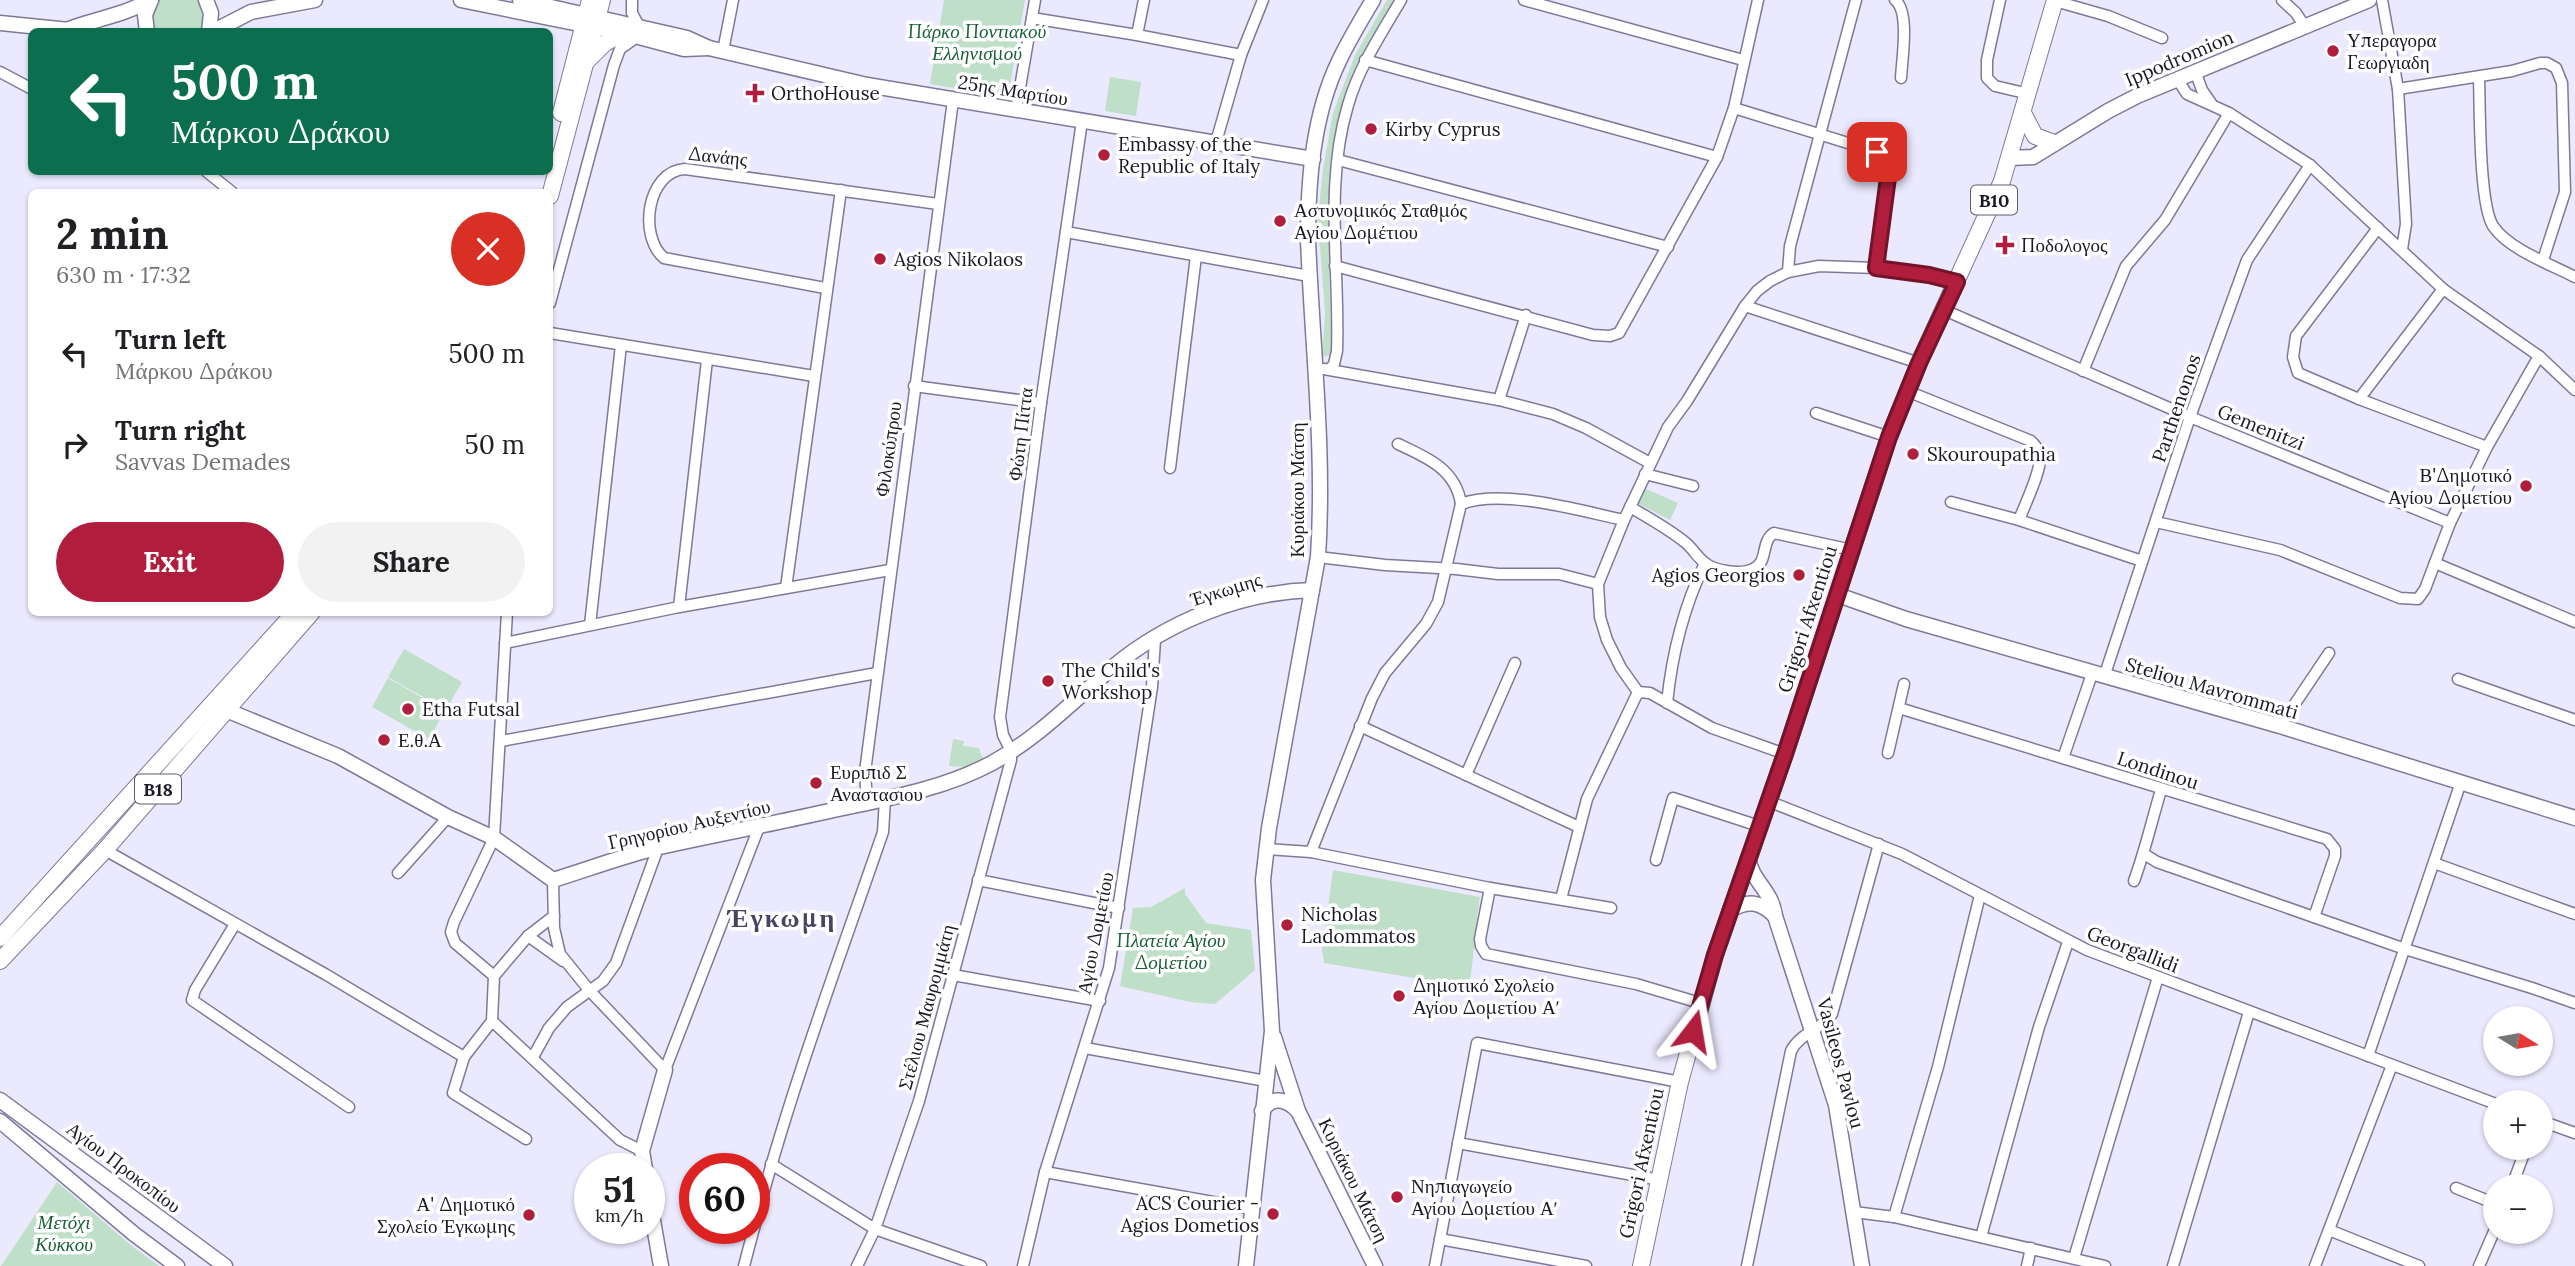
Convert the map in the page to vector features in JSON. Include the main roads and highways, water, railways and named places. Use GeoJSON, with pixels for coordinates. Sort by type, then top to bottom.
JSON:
{"type":"FeatureCollection","features":[{"type":"Feature","properties":{"kind":"main road"},"geometry":{"type":"LineString","coordinates":[[553,149],[591,17],[602,0]]}},
{"type":"Feature","properties":{"kind":"main road","name":"Grigori Afxentiou"},"geometry":{"type":"LineString","coordinates":[[1641,1266],[1680,1082],[1700,1003],[1730,910],[1785,754],[1889,437],[1919,363],[2011,158],[2055,1]]}},
{"type":"Feature","properties":{"kind":"main road"},"geometry":{"type":"LineString","coordinates":[[552,189],[587,61],[591,17]]}},
{"type":"Feature","properties":{"kind":"main road"},"geometry":{"type":"LineString","coordinates":[[587,61],[600,47],[633,32]]}},
{"type":"Feature","properties":{"kind":"main road"},"geometry":{"type":"LineString","coordinates":[[2023,113],[2035,136],[2054,143]]}},
{"type":"Feature","properties":{"kind":"main road","name":"B18"},"geometry":{"type":"LineString","coordinates":[[0,938],[291,616]]}},
{"type":"Feature","properties":{"kind":"main road","name":"B18"},"geometry":{"type":"LineString","coordinates":[[0,961],[105,850],[308,616]]}},
{"type":"Feature","properties":{"kind":"place","name":"Υπεραγορα Γεωργιαδη"},"geometry":{"type":"Point","coordinates":[2333,51]}},
{"type":"Feature","properties":{"kind":"place","name":"OrthoHouse"},"geometry":{"type":"Point","coordinates":[755,93]}},
{"type":"Feature","properties":{"kind":"place","name":"Kirby Cyprus"},"geometry":{"type":"Point","coordinates":[1371,129]}},
{"type":"Feature","properties":{"kind":"place","name":"Embassy of the Republic of Italy"},"geometry":{"type":"Point","coordinates":[1104,155]}},
{"type":"Feature","properties":{"kind":"place","name":"Αστυνομικός Σταθμός Αγίου Δομέτιου"},"geometry":{"type":"Point","coordinates":[1280,221]}},
{"type":"Feature","properties":{"kind":"place","name":"Ποδολογος"},"geometry":{"type":"Point","coordinates":[2005,245]}},
{"type":"Feature","properties":{"kind":"place","name":"Agios Nikolaos"},"geometry":{"type":"Point","coordinates":[880,259]}},
{"type":"Feature","properties":{"kind":"place","name":"Skouroupathia"},"geometry":{"type":"Point","coordinates":[1913,454]}},
{"type":"Feature","properties":{"kind":"place","name":"Β'Δημοτικό Αγίου Δομετίου"},"geometry":{"type":"Point","coordinates":[2526,486]}},
{"type":"Feature","properties":{"kind":"place","name":"Agios Georgios"},"geometry":{"type":"Point","coordinates":[1799,575]}},
{"type":"Feature","properties":{"kind":"place","name":"The Child's Workshop"},"geometry":{"type":"Point","coordinates":[1048,681]}},
{"type":"Feature","properties":{"kind":"place","name":"Etha Futsal"},"geometry":{"type":"Point","coordinates":[408,709]}},
{"type":"Feature","properties":{"kind":"place","name":"Ε.θ.Α"},"geometry":{"type":"Point","coordinates":[384,740]}},
{"type":"Feature","properties":{"kind":"place","name":"Ευριπιδ Σ Αναστασιου"},"geometry":{"type":"Point","coordinates":[816,783]}},
{"type":"Feature","properties":{"kind":"place","name":"Nicholas Ladommatos"},"geometry":{"type":"Point","coordinates":[1287,925]}},
{"type":"Feature","properties":{"kind":"place","name":"Δημοτικό Σχολείο Αγίου Δομετίου Αʹ"},"geometry":{"type":"Point","coordinates":[1399,996]}},
{"type":"Feature","properties":{"kind":"place","name":"Νηπιαγωγείο Αγίου Δομετίου Αʹ"},"geometry":{"type":"Point","coordinates":[1397,1197]}},
{"type":"Feature","properties":{"kind":"place","name":"ACS Courier - Agios Dometios"},"geometry":{"type":"Point","coordinates":[1273,1214]}},
{"type":"Feature","properties":{"kind":"place","name":"Α' Δημοτικό Σχολείο Έγκωμης"},"geometry":{"type":"Point","coordinates":[529,1215]}},
{"type":"Feature","properties":{"kind":"district","name":"Έγκωμη"},"geometry":{"type":"Point","coordinates":[782,917]}},
{"type":"Feature","properties":{"kind":"park label","name":"Πάρκο Ποντιακού Ελληνισμού"},"geometry":{"type":"Point","coordinates":[977,42]}},
{"type":"Feature","properties":{"kind":"park label","name":"Πλατεία Αγίου Δομετίου"},"geometry":{"type":"Point","coordinates":[1171,951]}},
{"type":"Feature","properties":{"kind":"park label","name":"Μετόχι Κύκκου"},"geometry":{"type":"Point","coordinates":[64,1233]}}]}
